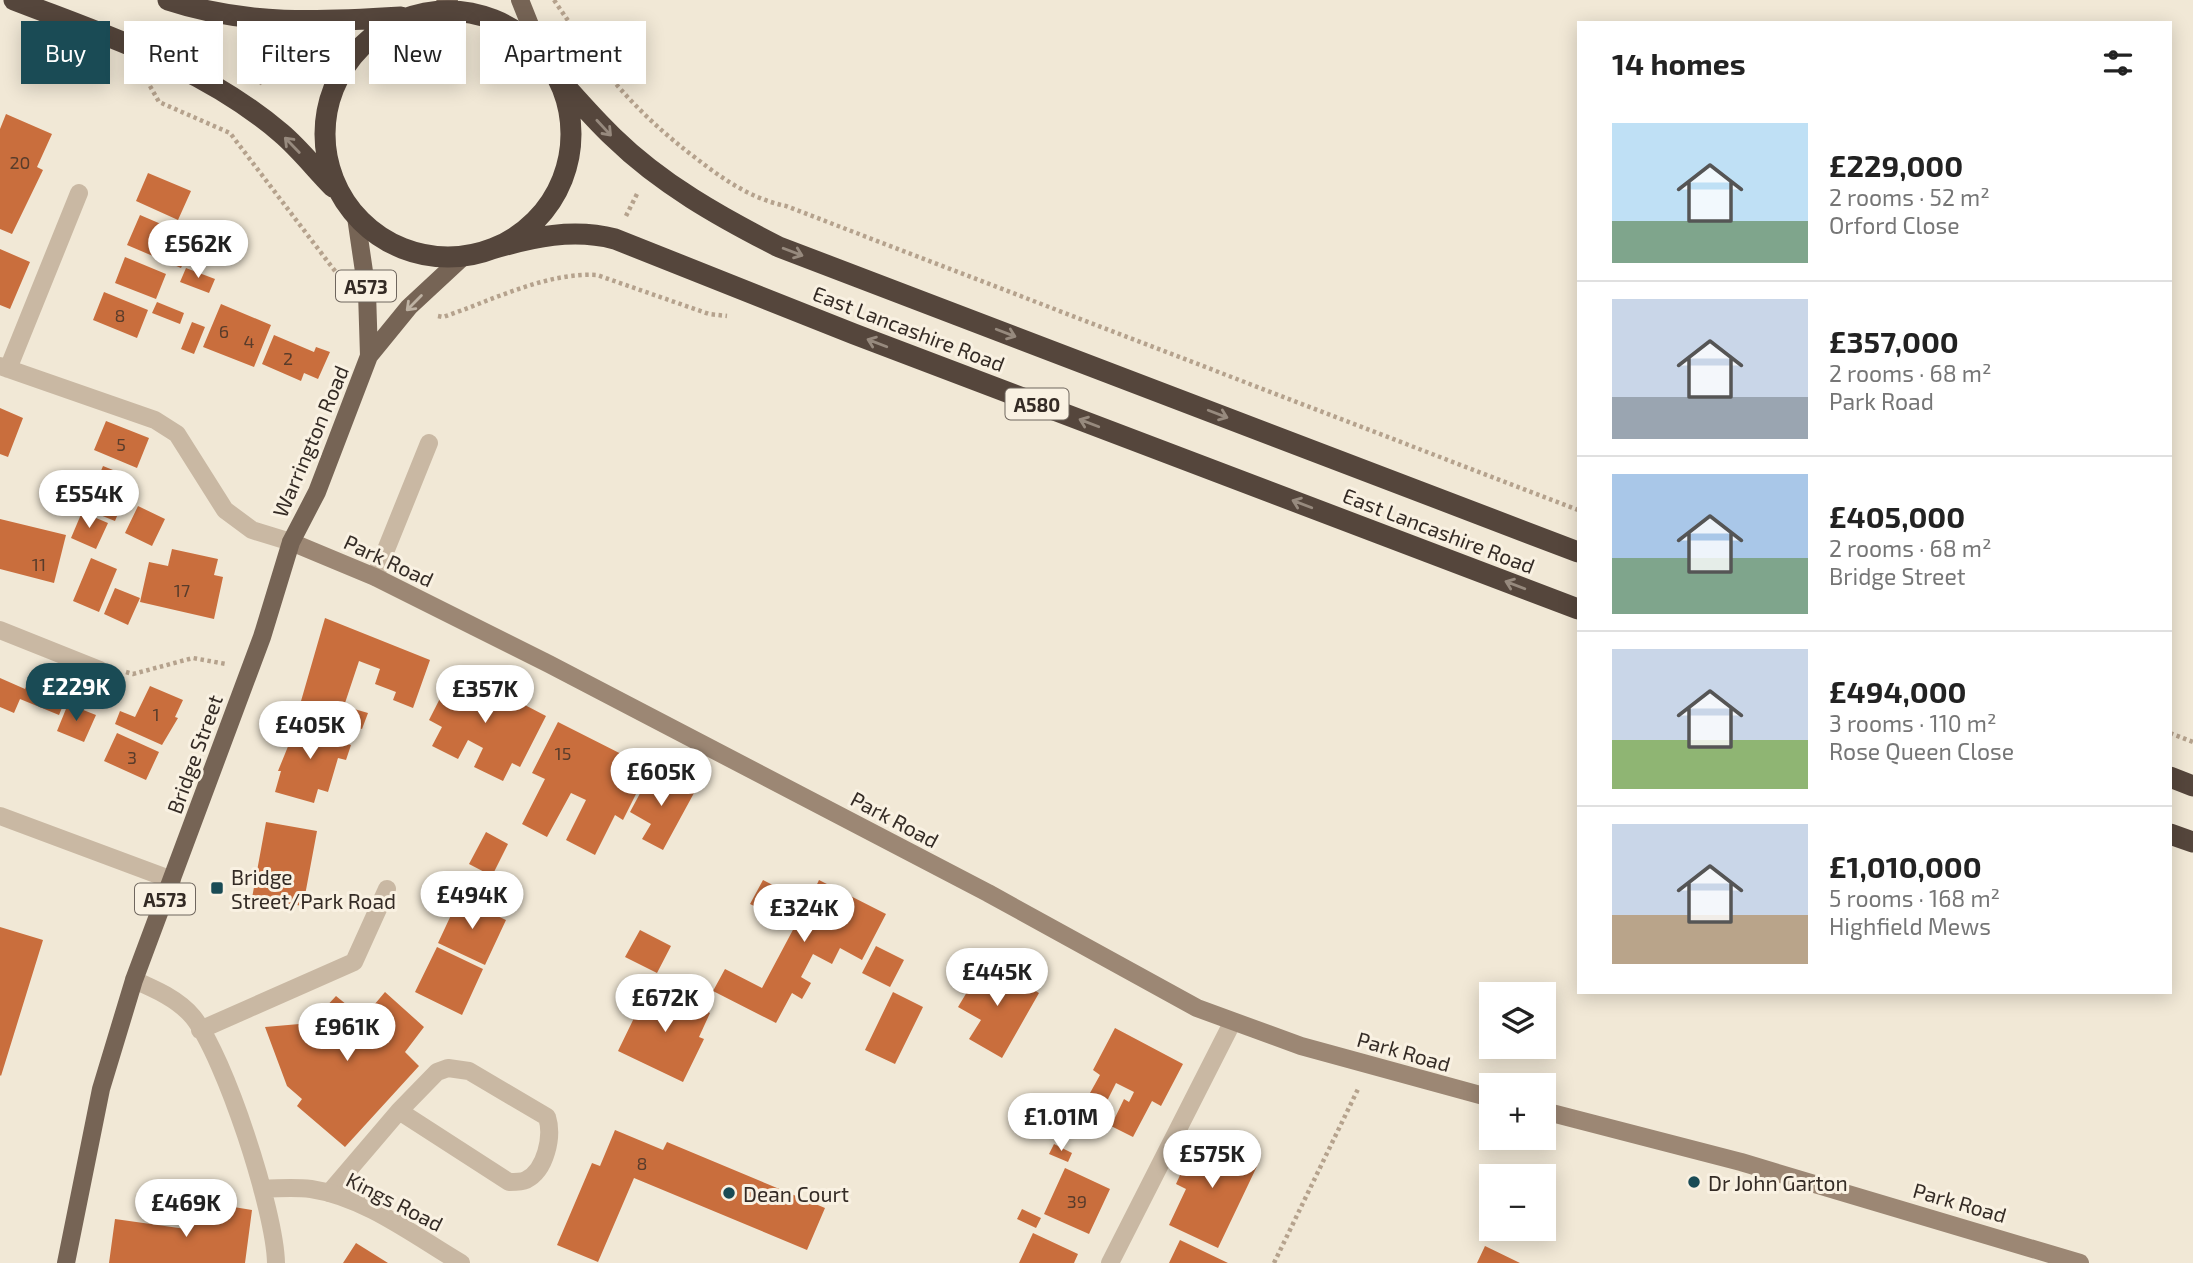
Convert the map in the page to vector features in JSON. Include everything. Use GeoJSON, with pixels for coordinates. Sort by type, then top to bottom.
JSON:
{"type":"FeatureCollection","features":[{"type":"Feature","properties":{"kind":"highway","name":"A580"},"geometry":{"type":"LineString","coordinates":[[14,0],[179,66],[245,107],[282,134],[340,194],[356,216],[378,236],[405,250],[434,257],[464,256],[492,249],[523,232],[548,206],[565,174],[571,139],[568,104],[560,84]]}},
{"type":"Feature","properties":{"kind":"highway","name":"A580"},"geometry":{"type":"LineString","coordinates":[[168,0],[214,14],[275,21]]}},
{"type":"Feature","properties":{"kind":"highway","name":"A580"},"geometry":{"type":"LineString","coordinates":[[340,194],[327,158],[325,119],[336,82],[358,50],[388,26],[444,6],[497,21]]}},
{"type":"Feature","properties":{"kind":"highway","name":"A580"},"geometry":{"type":"LineString","coordinates":[[335,21],[413,16]]}},
{"type":"Feature","properties":{"kind":"highway","name":"East Lancashire Road"},"geometry":{"type":"LineString","coordinates":[[564,84],[614,138],[649,168],[686,195],[779,247],[1577,551]]}},
{"type":"Feature","properties":{"kind":"highway","name":"East Lancashire Road"},"geometry":{"type":"LineString","coordinates":[[492,249],[551,234],[596,234],[615,239],[854,334],[1577,609]]}},
{"type":"Feature","properties":{"kind":"highway"},"geometry":{"type":"LineString","coordinates":[[2172,778],[2193,786]]}},
{"type":"Feature","properties":{"kind":"highway"},"geometry":{"type":"LineString","coordinates":[[2172,835],[2193,842]]}},
{"type":"Feature","properties":{"kind":"main road"},"geometry":{"type":"LineString","coordinates":[[520,0],[528,21]]}},
{"type":"Feature","properties":{"kind":"main road","name":"Warrington Road"},"geometry":{"type":"LineString","coordinates":[[356,216],[367,292],[369,356]]}},
{"type":"Feature","properties":{"kind":"main road","name":"Warrington Road"},"geometry":{"type":"LineString","coordinates":[[291,542],[317,492],[369,356],[409,307],[464,256]]}},
{"type":"Feature","properties":{"kind":"main road","name":"Bridge Street"},"geometry":{"type":"LineString","coordinates":[[66,1263],[101,1089],[134,980],[248,672],[291,542]]}},
{"type":"Feature","properties":{"kind":"street"},"geometry":{"type":"LineString","coordinates":[[79,193],[4,368],[155,419],[177,434],[225,510],[252,530],[291,542]]}},
{"type":"Feature","properties":{"kind":"street"},"geometry":{"type":"LineString","coordinates":[[375,578],[429,443]]}},
{"type":"Feature","properties":{"kind":"street","name":"Park Road"},"geometry":{"type":"LineString","coordinates":[[291,542],[375,578],[772,780],[1197,1008],[1232,1023],[1479,1095]]}},
{"type":"Feature","properties":{"kind":"street"},"geometry":{"type":"LineString","coordinates":[[0,630],[100,670]]}},
{"type":"Feature","properties":{"kind":"street"},"geometry":{"type":"LineString","coordinates":[[0,816],[172,880]]}},
{"type":"Feature","properties":{"kind":"street"},"geometry":{"type":"LineString","coordinates":[[200,1030],[354,962],[387,889]]}},
{"type":"Feature","properties":{"kind":"street"},"geometry":{"type":"LineString","coordinates":[[134,980],[181,1006],[200,1030],[225,1082],[262,1189],[273,1229],[276,1263]]}},
{"type":"Feature","properties":{"kind":"street"},"geometry":{"type":"LineString","coordinates":[[1110,1263],[1232,1023]]}},
{"type":"Feature","properties":{"kind":"street"},"geometry":{"type":"LineString","coordinates":[[329,1193],[399,1111],[437,1072],[448,1068],[469,1071],[547,1117],[550,1141],[535,1173],[525,1181],[509,1182],[399,1111]]}},
{"type":"Feature","properties":{"kind":"street","name":"Park Road"},"geometry":{"type":"LineString","coordinates":[[1556,1114],[1741,1162],[2080,1263]]}},
{"type":"Feature","properties":{"kind":"street","name":"Kings Road"},"geometry":{"type":"LineString","coordinates":[[262,1189],[296,1188],[329,1193],[382,1216],[461,1263]]}},
{"type":"Feature","properties":{"kind":"path"},"geometry":{"type":"LineString","coordinates":[[554,0],[589,52],[630,103],[665,135],[713,171],[760,201],[786,206],[1577,510]]}},
{"type":"Feature","properties":{"kind":"path"},"geometry":{"type":"LineString","coordinates":[[259,84],[230,133],[339,277]]}},
{"type":"Feature","properties":{"kind":"path"},"geometry":{"type":"LineString","coordinates":[[434,315],[443,317],[560,277],[597,275],[665,135]]}},
{"type":"Feature","properties":{"kind":"path"},"geometry":{"type":"LineString","coordinates":[[100,670],[133,674],[193,658],[211,660],[248,672]]}},
{"type":"Feature","properties":{"kind":"path"},"geometry":{"type":"LineString","coordinates":[[2172,734],[2193,742]]}},
{"type":"Feature","properties":{"kind":"path"},"geometry":{"type":"LineString","coordinates":[[1274,1263],[1370,1065]]}},
{"type":"Feature","properties":{"kind":"building"},"geometry":{"type":"Polygon","coordinates":[[[6,114],[52,134],[37,167],[43,170],[12,234],[0,229],[0,129],[6,114]]]}},
{"type":"Feature","properties":{"kind":"building"},"geometry":{"type":"Polygon","coordinates":[[[148,173],[191,191],[178,220],[136,201],[148,173]]]}},
{"type":"Feature","properties":{"kind":"building"},"geometry":{"type":"Polygon","coordinates":[[[140,215],[182,233],[177,245],[189,250],[181,268],[127,245],[140,215]]]}},
{"type":"Feature","properties":{"kind":"building"},"geometry":{"type":"Polygon","coordinates":[[[191,223],[217,233],[211,247],[186,236],[191,223]]]}},
{"type":"Feature","properties":{"kind":"building"},"geometry":{"type":"Polygon","coordinates":[[[0,249],[30,262],[10,309],[0,305],[0,249]]]}},
{"type":"Feature","properties":{"kind":"building"},"geometry":{"type":"Polygon","coordinates":[[[125,257],[166,274],[156,299],[115,283],[125,257]]]}},
{"type":"Feature","properties":{"kind":"building"},"geometry":{"type":"Polygon","coordinates":[[[186,268],[215,279],[209,293],[180,282],[186,268]]]}},
{"type":"Feature","properties":{"kind":"building"},"geometry":{"type":"Polygon","coordinates":[[[104,292],[148,310],[137,338],[93,320],[104,292]]]}},
{"type":"Feature","properties":{"kind":"building"},"geometry":{"type":"Polygon","coordinates":[[[157,302],[184,313],[180,324],[152,313],[157,302]]]}},
{"type":"Feature","properties":{"kind":"building"},"geometry":{"type":"Polygon","coordinates":[[[221,304],[271,325],[254,367],[203,347],[221,304]]]}},
{"type":"Feature","properties":{"kind":"building"},"geometry":{"type":"Polygon","coordinates":[[[192,322],[205,327],[194,354],[181,349],[192,322]]]}},
{"type":"Feature","properties":{"kind":"building"},"geometry":{"type":"Polygon","coordinates":[[[274,335],[314,352],[316,347],[330,352],[318,379],[304,373],[301,381],[262,364],[274,335]]]}},
{"type":"Feature","properties":{"kind":"building"},"geometry":{"type":"Polygon","coordinates":[[[0,408],[23,418],[8,457],[0,454],[0,408]]]}},
{"type":"Feature","properties":{"kind":"building"},"geometry":{"type":"Polygon","coordinates":[[[106,421],[149,438],[137,468],[94,450],[106,421]]]}},
{"type":"Feature","properties":{"kind":"building"},"geometry":{"type":"Polygon","coordinates":[[[103,466],[133,478],[115,521],[85,509],[103,466]]]}},
{"type":"Feature","properties":{"kind":"building"},"geometry":{"type":"Polygon","coordinates":[[[138,506],[165,519],[152,546],[125,533],[138,506]]]}},
{"type":"Feature","properties":{"kind":"building"},"geometry":{"type":"Polygon","coordinates":[[[82,512],[108,523],[96,549],[71,538],[82,512]]]}},
{"type":"Feature","properties":{"kind":"building"},"geometry":{"type":"Polygon","coordinates":[[[0,519],[66,535],[54,583],[0,569],[0,519]]]}},
{"type":"Feature","properties":{"kind":"building"},"geometry":{"type":"Polygon","coordinates":[[[172,549],[218,559],[214,575],[223,577],[214,619],[140,602],[149,562],[168,566],[172,549]]]}},
{"type":"Feature","properties":{"kind":"building"},"geometry":{"type":"Polygon","coordinates":[[[91,558],[117,569],[99,612],[73,601],[91,558]]]}},
{"type":"Feature","properties":{"kind":"building"},"geometry":{"type":"Polygon","coordinates":[[[115,588],[140,598],[128,625],[104,614],[115,588]]]}},
{"type":"Feature","properties":{"kind":"building"},"geometry":{"type":"Polygon","coordinates":[[[325,618],[430,660],[413,708],[393,700],[396,692],[375,684],[380,669],[359,661],[344,706],[368,713],[362,729],[299,708],[325,618]]]}},
{"type":"Feature","properties":{"kind":"building"},"geometry":{"type":"Polygon","coordinates":[[[455,669],[546,716],[520,767],[512,763],[503,781],[474,767],[483,748],[468,740],[458,759],[432,746],[442,727],[429,720],[455,669]]]}},
{"type":"Feature","properties":{"kind":"building"},"geometry":{"type":"Polygon","coordinates":[[[32,670],[71,686],[59,715],[20,699],[14,713],[0,707],[0,678],[25,689],[32,670]]]}},
{"type":"Feature","properties":{"kind":"building"},"geometry":{"type":"Polygon","coordinates":[[[150,686],[183,700],[175,717],[178,718],[162,745],[115,724],[120,711],[135,717],[150,686]]]}},
{"type":"Feature","properties":{"kind":"building"},"geometry":{"type":"Polygon","coordinates":[[[68,704],[96,715],[84,742],[57,731],[68,704]]]}},
{"type":"Feature","properties":{"kind":"building"},"geometry":{"type":"Polygon","coordinates":[[[297,718],[336,729],[333,740],[351,745],[346,760],[338,758],[328,792],[318,789],[314,803],[275,792],[281,771],[278,771],[289,744],[284,743],[286,736],[291,738],[297,718]]]}},
{"type":"Feature","properties":{"kind":"building"},"geometry":{"type":"Polygon","coordinates":[[[558,722],[649,768],[623,820],[615,815],[595,855],[566,840],[586,800],[571,793],[547,837],[522,824],[545,779],[532,773],[558,722]]]}},
{"type":"Feature","properties":{"kind":"building"},"geometry":{"type":"Polygon","coordinates":[[[117,733],[159,752],[146,780],[104,761],[117,733]]]}},
{"type":"Feature","properties":{"kind":"building"},"geometry":{"type":"Polygon","coordinates":[[[652,771],[694,793],[663,850],[642,839],[651,824],[630,812],[652,771]]]}},
{"type":"Feature","properties":{"kind":"building"},"geometry":{"type":"Polygon","coordinates":[[[266,822],[317,831],[303,906],[252,898],[266,822]]]}},
{"type":"Feature","properties":{"kind":"building"},"geometry":{"type":"Polygon","coordinates":[[[486,832],[508,844],[492,876],[469,864],[486,832]]]}},
{"type":"Feature","properties":{"kind":"building"},"geometry":{"type":"Polygon","coordinates":[[[763,880],[808,903],[819,880],[886,914],[862,960],[840,948],[832,964],[813,954],[801,977],[811,983],[802,999],[792,993],[776,1023],[713,991],[725,969],[762,988],[795,926],[750,904],[763,880]]]}},
{"type":"Feature","properties":{"kind":"building"},"geometry":{"type":"Polygon","coordinates":[[[459,898],[506,920],[485,965],[438,943],[459,898]]]}},
{"type":"Feature","properties":{"kind":"building"},"geometry":{"type":"Polygon","coordinates":[[[0,927],[43,940],[1,1076],[0,1075],[0,927]]]}},
{"type":"Feature","properties":{"kind":"building"},"geometry":{"type":"Polygon","coordinates":[[[640,930],[671,946],[657,973],[625,957],[640,930]]]}},
{"type":"Feature","properties":{"kind":"building"},"geometry":{"type":"Polygon","coordinates":[[[876,946],[904,960],[890,987],[862,973],[876,946]]]}},
{"type":"Feature","properties":{"kind":"building"},"geometry":{"type":"Polygon","coordinates":[[[437,947],[483,969],[462,1015],[415,992],[437,947]]]}},
{"type":"Feature","properties":{"kind":"building"},"geometry":{"type":"Polygon","coordinates":[[[985,962],[1039,993],[1002,1058],[969,1039],[981,1020],[958,1007],[985,962]]]}},
{"type":"Feature","properties":{"kind":"building"},"geometry":{"type":"Polygon","coordinates":[[[650,985],[710,1013],[699,1037],[704,1039],[683,1082],[618,1051],[650,985]]]}},
{"type":"Feature","properties":{"kind":"building"},"geometry":{"type":"Polygon","coordinates":[[[385,992],[424,1027],[405,1052],[419,1066],[345,1147],[297,1106],[302,1099],[287,1086],[265,1027],[311,1023],[336,996],[363,1018],[385,992]]]}},
{"type":"Feature","properties":{"kind":"building"},"geometry":{"type":"Polygon","coordinates":[[[893,992],[923,1007],[895,1064],[865,1050],[893,992]]]}},
{"type":"Feature","properties":{"kind":"building"},"geometry":{"type":"Polygon","coordinates":[[[1115,1028],[1183,1064],[1161,1106],[1152,1101],[1133,1137],[1111,1126],[1124,1099],[1129,1102],[1134,1092],[1116,1083],[1107,1101],[1090,1093],[1100,1075],[1093,1070],[1115,1028]]]}},
{"type":"Feature","properties":{"kind":"building","name":"Dean Court"},"geometry":{"type":"Polygon","coordinates":[[[615,1130],[663,1150],[667,1142],[825,1208],[807,1250],[634,1178],[598,1262],[557,1245],[592,1163],[600,1166],[615,1130]]]}},
{"type":"Feature","properties":{"kind":"building"},"geometry":{"type":"Polygon","coordinates":[[[1199,1133],[1259,1162],[1218,1248],[1169,1225],[1186,1189],[1176,1184],[1199,1133]]]}},
{"type":"Feature","properties":{"kind":"building"},"geometry":{"type":"Polygon","coordinates":[[[1054,1144],[1072,1153],[1068,1162],[1049,1154],[1054,1144]]]}},
{"type":"Feature","properties":{"kind":"building"},"geometry":{"type":"Polygon","coordinates":[[[1065,1168],[1110,1189],[1089,1234],[1044,1214],[1065,1168]]]}},
{"type":"Feature","properties":{"kind":"building"},"geometry":{"type":"Polygon","coordinates":[[[197,1201],[252,1210],[245,1263],[109,1263],[115,1219],[186,1229],[194,1224],[197,1201]]]}},
{"type":"Feature","properties":{"kind":"building"},"geometry":{"type":"Polygon","coordinates":[[[1022,1209],[1041,1218],[1036,1228],[1017,1219],[1022,1209]]]}},
{"type":"Feature","properties":{"kind":"building"},"geometry":{"type":"Polygon","coordinates":[[[1033,1233],[1078,1254],[1074,1263],[1019,1263],[1033,1233]]]}},
{"type":"Feature","properties":{"kind":"building"},"geometry":{"type":"Polygon","coordinates":[[[1180,1240],[1228,1263],[1169,1263],[1180,1240]]]}},
{"type":"Feature","properties":{"kind":"building"},"geometry":{"type":"Polygon","coordinates":[[[356,1243],[388,1263],[343,1263],[356,1243]]]}},
{"type":"Feature","properties":{"kind":"building"},"geometry":{"type":"Polygon","coordinates":[[[1485,1246],[1520,1263],[1477,1263],[1485,1246]]]}},
{"type":"Feature","properties":{"kind":"place","name":"Bridge Street/Park Road"},"geometry":{"type":"Point","coordinates":[217,888]}},
{"type":"Feature","properties":{"kind":"place","name":"Dr John Garton"},"geometry":{"type":"Point","coordinates":[1694,1182]}},
{"type":"Feature","properties":{"kind":"place","name":"Dean Court"},"geometry":{"type":"Point","coordinates":[729,1193]}}]}
